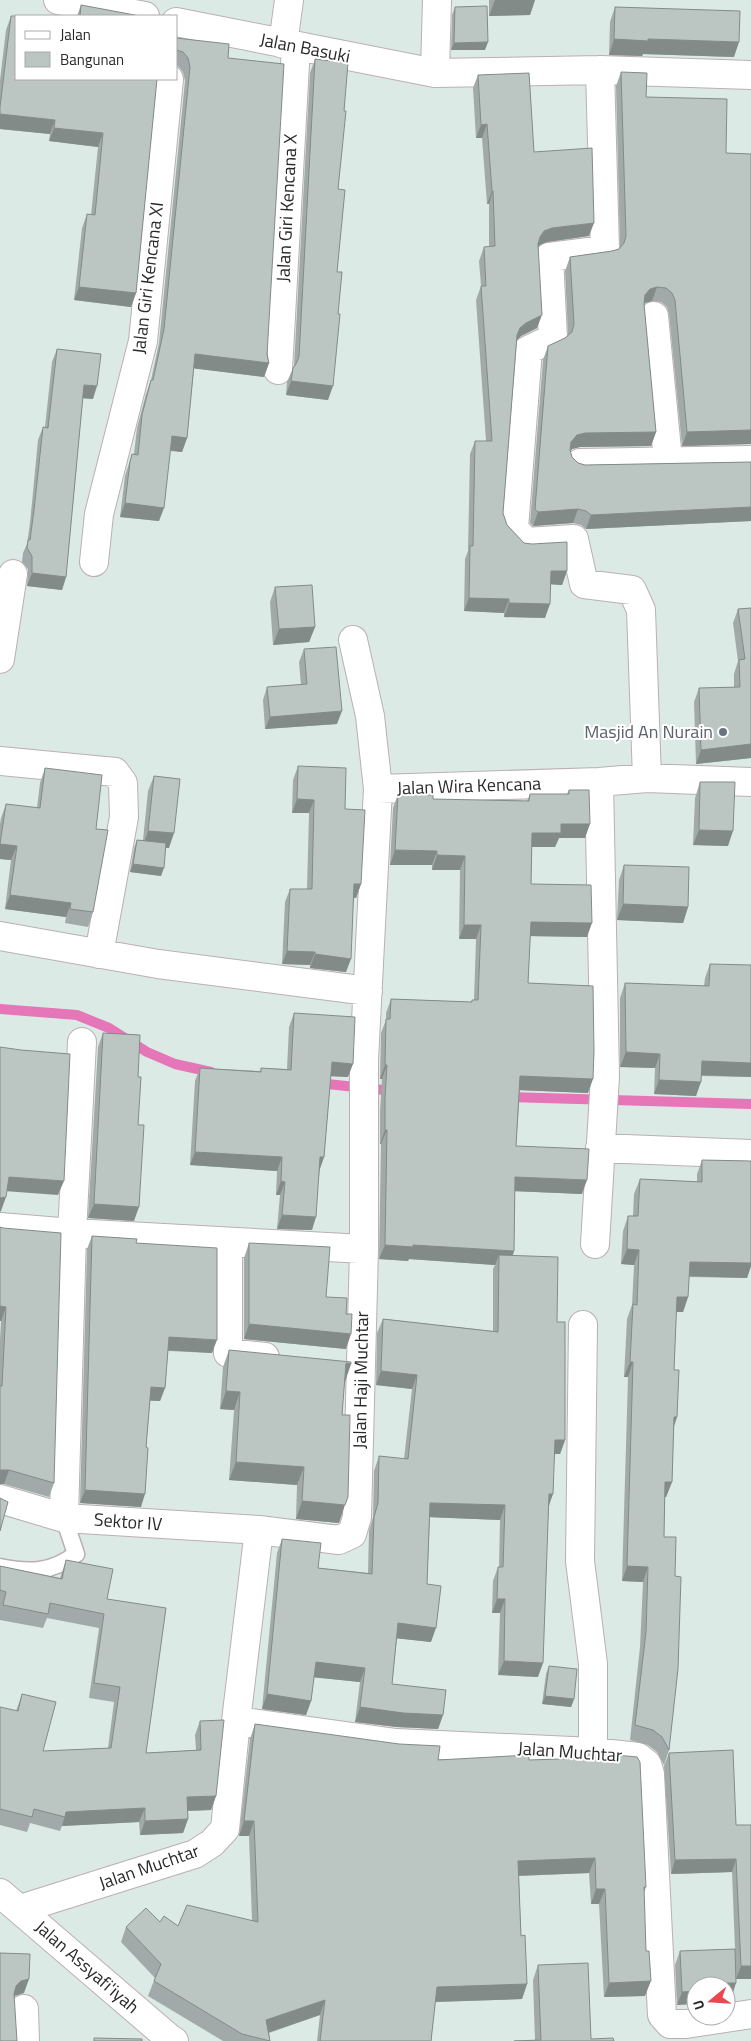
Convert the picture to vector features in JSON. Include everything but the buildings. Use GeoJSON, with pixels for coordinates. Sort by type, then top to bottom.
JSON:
{"type":"FeatureCollection","features":[{"type":"Feature","properties":{"kind":"street","name":"Jalan Giri Kencana X"},"geometry":{"type":"LineString","coordinates":[[278,370],[289,45],[288,0]]}},
{"type":"Feature","properties":{"kind":"street"},"geometry":{"type":"LineString","coordinates":[[435,73],[437,0]]}},
{"type":"Feature","properties":{"kind":"street"},"geometry":{"type":"LineString","coordinates":[[63,1],[140,15]]}},
{"type":"Feature","properties":{"kind":"street","name":"Jalan Basuki"},"geometry":{"type":"LineString","coordinates":[[178,22],[435,73],[600,70],[751,75]]}},
{"type":"Feature","properties":{"kind":"street"},"geometry":{"type":"LineString","coordinates":[[600,70],[605,250],[549,257],[553,338],[528,350],[514,528],[526,542],[574,539],[584,584],[632,590],[641,610],[647,778]]}},
{"type":"Feature","properties":{"kind":"street","name":"Jalan Giri Kencana XI"},"geometry":{"type":"LineString","coordinates":[[94,562],[99,514],[143,341],[169,80]]}},
{"type":"Feature","properties":{"kind":"street"},"geometry":{"type":"LineString","coordinates":[[654,316],[668,460]]}},
{"type":"Feature","properties":{"kind":"street"},"geometry":{"type":"LineString","coordinates":[[580,463],[751,460]]}},
{"type":"Feature","properties":{"kind":"street"},"geometry":{"type":"LineString","coordinates":[[0,659],[13,574]]}},
{"type":"Feature","properties":{"kind":"street"},"geometry":{"type":"LineString","coordinates":[[354,640],[370,716],[378,789]]}},
{"type":"Feature","properties":{"kind":"street"},"geometry":{"type":"LineString","coordinates":[[0,762],[115,772],[123,783],[124,817],[99,954]]}},
{"type":"Feature","properties":{"kind":"street","name":"Jalan Wira Kencana"},"geometry":{"type":"LineString","coordinates":[[362,1130],[378,789],[599,782],[647,778],[751,782]]}},
{"type":"Feature","properties":{"kind":"street"},"geometry":{"type":"LineString","coordinates":[[595,1244],[605,1076],[599,782]]}},
{"type":"Feature","properties":{"kind":"street"},"geometry":{"type":"LineString","coordinates":[[0,936],[158,964],[368,991]]}},
{"type":"Feature","properties":{"kind":"street"},"geometry":{"type":"LineString","coordinates":[[64,1518],[72,1233],[82,1042]]}},
{"type":"Feature","properties":{"kind":"street","name":"Jalan Haji Muchtar"},"geometry":{"type":"LineString","coordinates":[[259,1530],[339,1540],[352,1534],[357,1517],[364,1249],[362,1130]]}},
{"type":"Feature","properties":{"kind":"street"},"geometry":{"type":"LineString","coordinates":[[600,1148],[751,1154]]}},
{"type":"Feature","properties":{"kind":"street"},"geometry":{"type":"LineString","coordinates":[[0,1227],[72,1233],[364,1249]]}},
{"type":"Feature","properties":{"kind":"street"},"geometry":{"type":"LineString","coordinates":[[228,1242],[228,1353],[285,1359]]}},
{"type":"Feature","properties":{"kind":"street"},"geometry":{"type":"LineString","coordinates":[[583,1325],[580,1560],[593,1664],[592,1752]]}},
{"type":"Feature","properties":{"kind":"street"},"geometry":{"type":"LineString","coordinates":[[332,1363],[361,1366]]}},
{"type":"Feature","properties":{"kind":"street","name":"Sektor IV"},"geometry":{"type":"LineString","coordinates":[[0,1499],[64,1518],[259,1530]]}},
{"type":"Feature","properties":{"kind":"street","name":"Jalan Muchtar"},"geometry":{"type":"LineString","coordinates":[[10,1901],[194,1854],[212,1843],[225,1830],[259,1530]]}},
{"type":"Feature","properties":{"kind":"street","name":"Jalan Muchtar"},"geometry":{"type":"LineString","coordinates":[[236,1721],[396,1743],[592,1752],[638,1757],[647,1764],[650,1774],[662,2015],[670,2024],[686,2024],[751,2014]]}},
{"type":"Feature","properties":{"kind":"street","name":"Jalan Assyafi'iyah"},"geometry":{"type":"LineString","coordinates":[[10,1901],[170,2040]]}},
{"type":"Feature","properties":{"kind":"street"},"geometry":{"type":"LineString","coordinates":[[24,2009],[25,2041]]}},
{"type":"Feature","properties":{"kind":"lane"},"geometry":{"type":"LineString","coordinates":[[0,1568],[17,1571],[40,1571],[63,1564],[76,1554],[64,1518]]}},
{"type":"Feature","properties":{"kind":"waterway"},"geometry":{"type":"LineString","coordinates":[[0,1009],[77,1015],[109,1028],[147,1052],[175,1064],[211,1072]]}},
{"type":"Feature","properties":{"kind":"waterway"},"geometry":{"type":"LineString","coordinates":[[318,1083],[393,1091]]}},
{"type":"Feature","properties":{"kind":"waterway"},"geometry":{"type":"LineString","coordinates":[[507,1097],[751,1104]]}},
{"type":"Feature","properties":{"kind":"place","name":"Masjid An Nurain"},"geometry":{"type":"Point","coordinates":[723,732]}}]}
